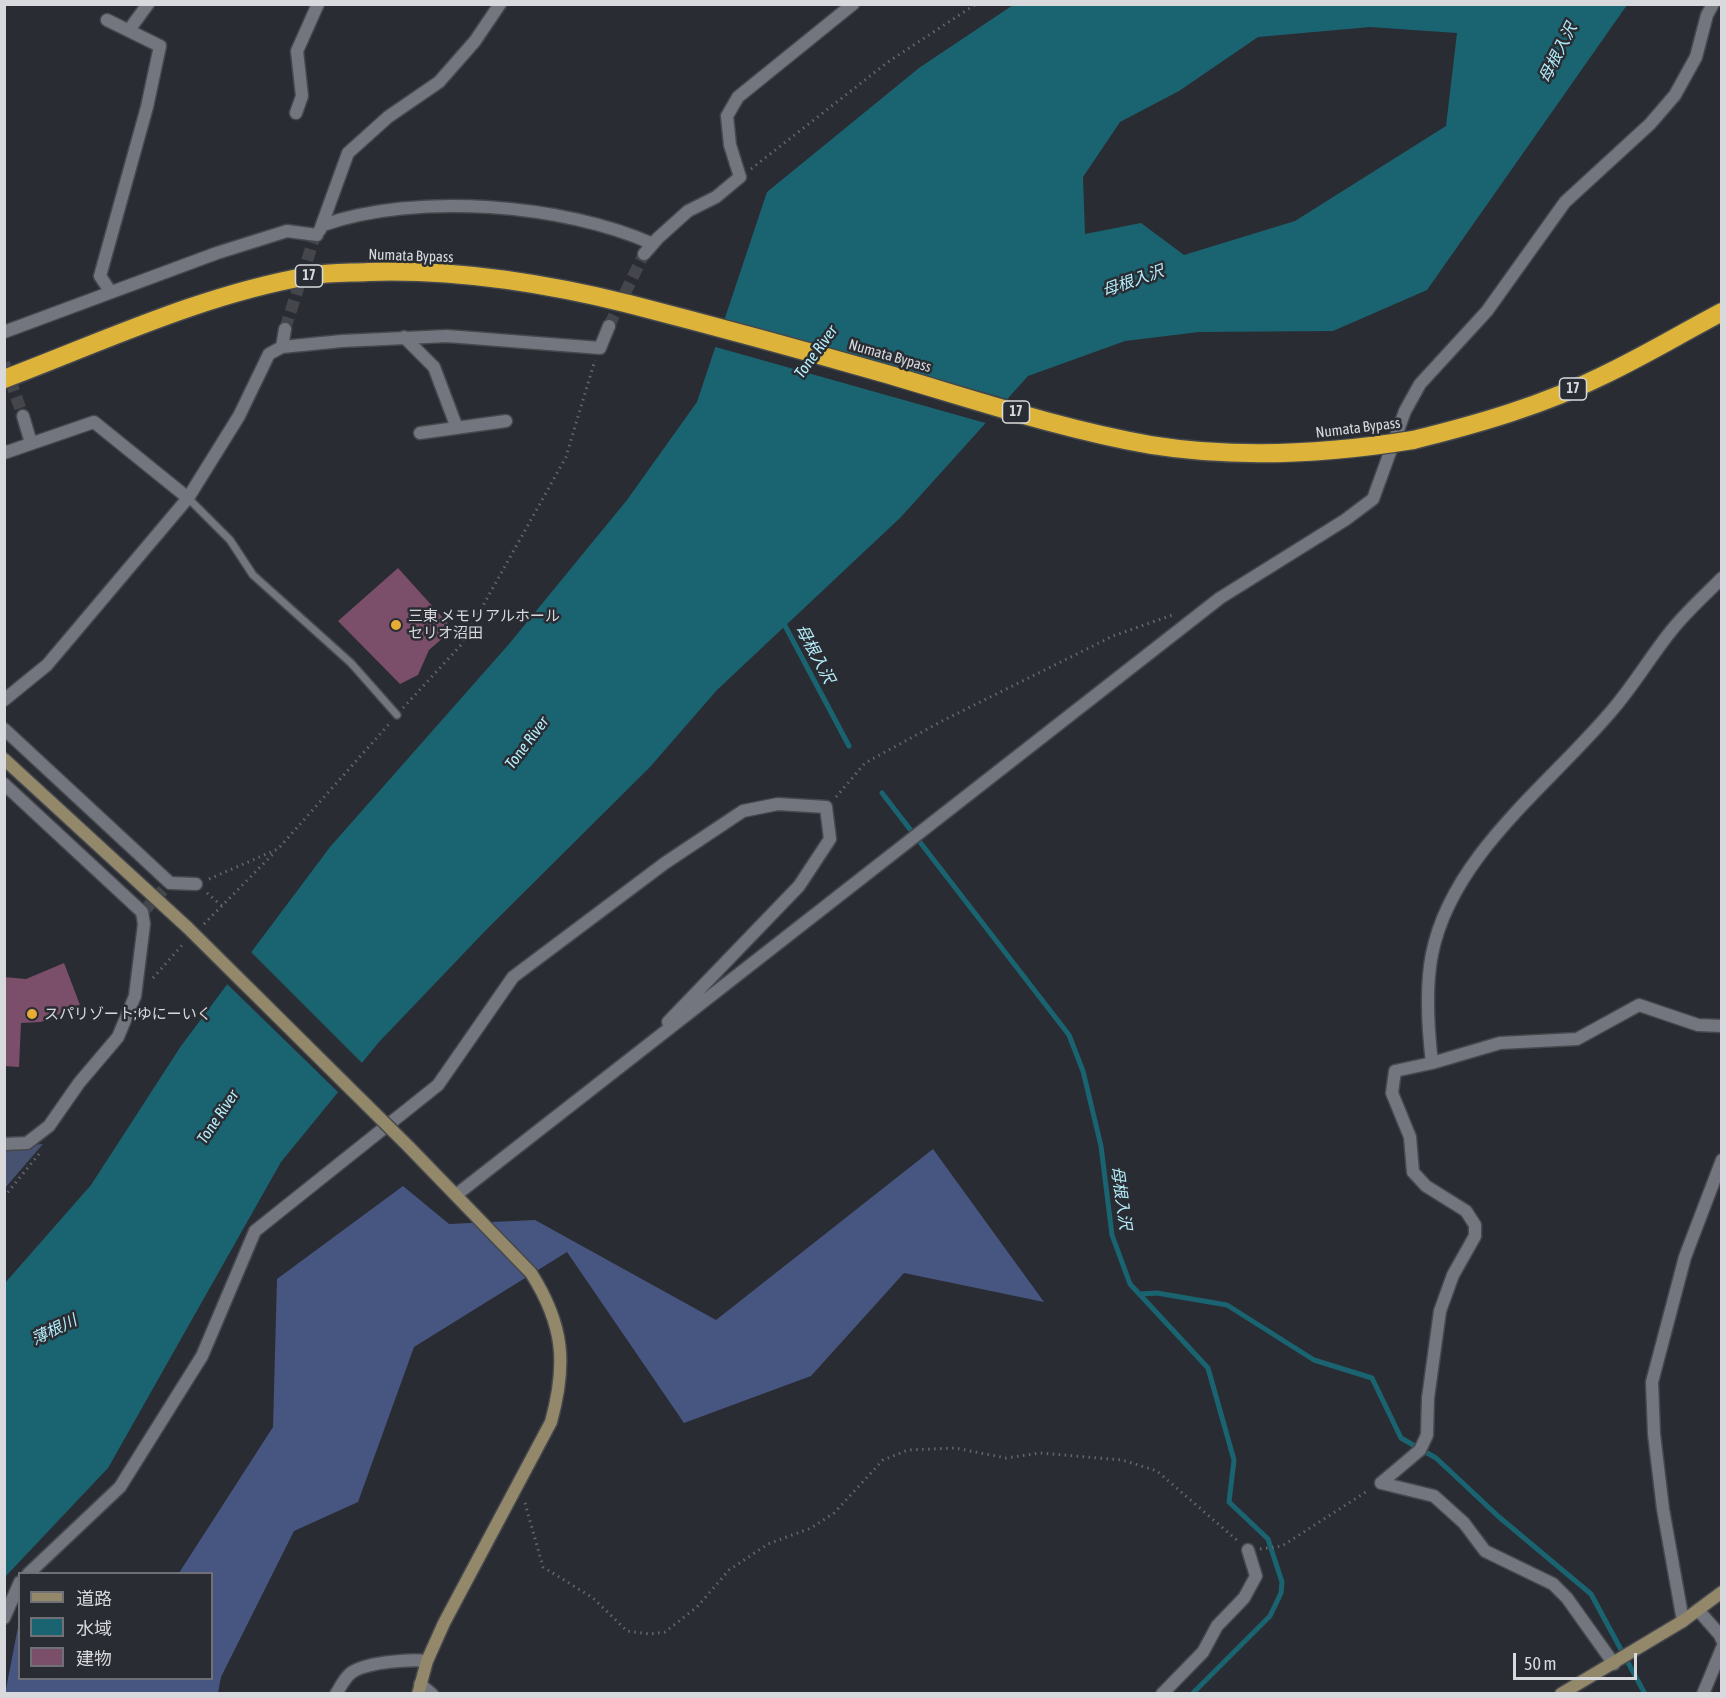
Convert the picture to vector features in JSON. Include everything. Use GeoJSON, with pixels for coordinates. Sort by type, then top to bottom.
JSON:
{"type":"FeatureCollection","features":[{"type":"Feature","properties":{"kind":"highway","name":"Numata Bypass"},"geometry":{"type":"LineString","coordinates":[[4,379],[229,295],[312,275],[426,272],[536,284],[629,304],[842,361],[1059,424],[1152,445],[1228,452],[1276,453],[1359,449],[1413,440],[1490,420],[1603,376],[1722,312]]}},
{"type":"Feature","properties":{"kind":"street"},"geometry":{"type":"LineString","coordinates":[[129,30],[148,4]]}},
{"type":"Feature","properties":{"kind":"street"},"geometry":{"type":"LineString","coordinates":[[296,113],[302,96],[297,51],[318,4]]}},
{"type":"Feature","properties":{"kind":"street"},"geometry":{"type":"LineString","coordinates":[[318,233],[348,153],[388,117],[439,82],[475,41],[500,4]]}},
{"type":"Feature","properties":{"kind":"street"},"geometry":{"type":"LineString","coordinates":[[644,254],[688,211],[716,197],[740,177],[730,145],[727,116],[738,97],[853,4]]}},
{"type":"Feature","properties":{"kind":"street"},"geometry":{"type":"LineString","coordinates":[[456,1195],[1220,598],[1345,520],[1373,499],[1405,411],[1420,384],[1487,311],[1565,202],[1650,124],[1675,95],[1696,57],[1707,15],[1713,4]]}},
{"type":"Feature","properties":{"kind":"street"},"geometry":{"type":"LineString","coordinates":[[107,20],[160,46],[147,107],[100,276],[111,291]]}},
{"type":"Feature","properties":{"kind":"street"},"geometry":{"type":"LineString","coordinates":[[4,332],[217,253],[287,231],[318,233],[349,216],[414,208],[476,207],[544,212],[631,234],[653,244]]}},
{"type":"Feature","properties":{"kind":"street"},"geometry":{"type":"LineString","coordinates":[[4,700],[47,665],[188,498],[239,416],[269,354],[282,347],[404,337],[447,336],[600,348],[609,326]]}},
{"type":"Feature","properties":{"kind":"street"},"geometry":{"type":"LineString","coordinates":[[282,347],[285,330]]}},
{"type":"Feature","properties":{"kind":"street"},"geometry":{"type":"LineString","coordinates":[[404,337],[434,367],[457,428]]}},
{"type":"Feature","properties":{"kind":"street"},"geometry":{"type":"LineString","coordinates":[[23,416],[31,443]]}},
{"type":"Feature","properties":{"kind":"street"},"geometry":{"type":"LineString","coordinates":[[420,433],[506,421]]}},
{"type":"Feature","properties":{"kind":"street"},"geometry":{"type":"LineString","coordinates":[[4,453],[94,422],[188,498]]}},
{"type":"Feature","properties":{"kind":"street"},"geometry":{"type":"LineString","coordinates":[[1432,1064],[1428,1029],[1432,955],[1443,917],[1461,882],[1490,844],[1614,708],[1672,630],[1722,578]]}},
{"type":"Feature","properties":{"kind":"street"},"geometry":{"type":"LineString","coordinates":[[4,729],[167,887],[196,884]]}},
{"type":"Feature","properties":{"kind":"street"},"geometry":{"type":"LineString","coordinates":[[4,759],[188,928],[409,1147],[531,1273],[545,1296],[555,1322],[560,1353],[561,1386],[551,1422],[444,1623],[427,1661],[419,1689],[432,1694]]}},
{"type":"Feature","properties":{"kind":"street"},"geometry":{"type":"LineString","coordinates":[[4,784],[142,912],[144,924],[135,996],[118,1037],[79,1083],[49,1126],[27,1143],[4,1144]]}},
{"type":"Feature","properties":{"kind":"street"},"geometry":{"type":"LineString","coordinates":[[30,1572],[120,1487],[202,1356],[255,1230],[432,1090],[513,977],[665,863],[743,811],[778,804],[826,807],[830,840],[799,886],[644,1048]]}},
{"type":"Feature","properties":{"kind":"street"},"geometry":{"type":"LineString","coordinates":[[1381,1483],[1420,1450],[1427,1435],[1428,1398],[1440,1311],[1453,1275],[1475,1236],[1475,1225],[1466,1210],[1426,1186],[1413,1172],[1410,1137],[1392,1093],[1395,1071],[1432,1064],[1500,1043],[1577,1039],[1639,1005],[1698,1025],[1722,1026]]}},
{"type":"Feature","properties":{"kind":"street"},"geometry":{"type":"LineString","coordinates":[[1683,1621],[1663,1509],[1654,1434],[1652,1382],[1686,1257],[1722,1160]]}},
{"type":"Feature","properties":{"kind":"street"},"geometry":{"type":"LineString","coordinates":[[1381,1483],[1434,1496],[1464,1523],[1485,1551],[1553,1584],[1567,1598],[1614,1664]]}},
{"type":"Feature","properties":{"kind":"street"},"geometry":{"type":"LineString","coordinates":[[1162,1694],[1203,1652],[1217,1626],[1244,1598],[1256,1576],[1248,1550]]}},
{"type":"Feature","properties":{"kind":"street"},"geometry":{"type":"LineString","coordinates":[[4,1618],[18,1586]]}},
{"type":"Feature","properties":{"kind":"street"},"geometry":{"type":"LineString","coordinates":[[1561,1694],[1683,1621],[1722,1592]]}},
{"type":"Feature","properties":{"kind":"street"},"geometry":{"type":"LineString","coordinates":[[1698,1610],[1722,1640]]}},
{"type":"Feature","properties":{"kind":"street"},"geometry":{"type":"LineString","coordinates":[[1704,1694],[1722,1648]]}},
{"type":"Feature","properties":{"kind":"street"},"geometry":{"type":"LineString","coordinates":[[336,1694],[354,1671],[408,1659],[427,1661]]}},
{"type":"Feature","properties":{"kind":"lane"},"geometry":{"type":"LineString","coordinates":[[188,498],[230,540],[253,575],[351,663],[397,715]]}},
{"type":"Feature","properties":{"kind":"path"},"geometry":{"type":"LineString","coordinates":[[740,177],[888,62],[976,4]]}},
{"type":"Feature","properties":{"kind":"path"},"geometry":{"type":"LineString","coordinates":[[222,906],[196,884],[278,849],[462,645],[566,457],[591,367],[600,348]]}},
{"type":"Feature","properties":{"kind":"path"},"geometry":{"type":"LineString","coordinates":[[826,807],[866,763],[1113,636],[1177,613]]}},
{"type":"Feature","properties":{"kind":"path"},"geometry":{"type":"LineString","coordinates":[[520,1484],[543,1567],[593,1598],[627,1631],[650,1634],[665,1632],[697,1607],[729,1569],[768,1544],[811,1528],[834,1513],[883,1460],[908,1450],[955,1448],[1006,1458],[1040,1453],[1122,1460],[1157,1471],[1248,1550],[1282,1546],[1381,1483]]}},
{"type":"Feature","properties":{"kind":"shaded area"},"geometry":{"type":"Polygon","coordinates":[[[43,1144],[5,1188],[5,1147],[43,1144]]]}},
{"type":"Feature","properties":{"kind":"shaded area"},"geometry":{"type":"Polygon","coordinates":[[[933,1149],[1044,1302],[904,1273],[811,1376],[684,1423],[567,1252],[414,1347],[358,1502],[294,1531],[221,1677],[218,1693],[5,1694],[18,1627],[18,1680],[213,1680],[213,1572],[180,1572],[273,1427],[277,1279],[403,1186],[449,1224],[535,1220],[716,1320],[933,1149]]]}},
{"type":"Feature","properties":{"kind":"water"},"geometry":{"type":"Polygon","coordinates":[[[1013,5],[1627,5],[1427,290],[1333,331],[1199,332],[1125,341],[1028,376],[901,517],[717,690],[650,767],[486,930],[379,1042],[281,1162],[108,1468],[5,1577],[5,1283],[91,1185],[181,1046],[330,847],[509,644],[627,500],[697,402],[767,192],[919,68],[1013,5]],[[1370,27],[1258,37],[1179,91],[1120,122],[1083,177],[1085,234],[1141,223],[1184,255],[1295,221],[1446,126],[1457,33],[1370,27]]]}},
{"type":"Feature","properties":{"kind":"pier"},"geometry":{"type":"Polygon","coordinates":[[[722,318],[1011,400],[989,424],[712,346],[722,318]]]}},
{"type":"Feature","properties":{"kind":"pier"},"geometry":{"type":"Polygon","coordinates":[[[249,950],[364,1065],[340,1094],[225,982],[249,950]]]}},
{"type":"Feature","properties":{"kind":"building","name":"三東 メモリアルホール セリオ沼田"},"geometry":{"type":"Polygon","coordinates":[[[398,568],[453,629],[429,650],[418,675],[400,684],[338,621],[398,568]]]}},
{"type":"Feature","properties":{"kind":"building","name":"スパリゾート;ゆにーいく"},"geometry":{"type":"Polygon","coordinates":[[[64,963],[80,1005],[41,1022],[21,1023],[19,1067],[4,1066],[4,977],[26,979],[64,963]]]}},
{"type":"Feature","properties":{"kind":"waterway","name":"母根入沢"},"geometry":{"type":"LineString","coordinates":[[782,620],[849,746]]}},
{"type":"Feature","properties":{"kind":"waterway","name":"母根入沢"},"geometry":{"type":"LineString","coordinates":[[882,793],[1069,1035],[1083,1071],[1101,1146],[1112,1235],[1130,1284],[1208,1368],[1234,1460],[1229,1502],[1268,1539],[1282,1582],[1281,1593],[1270,1616],[1192,1694]]}},
{"type":"Feature","properties":{"kind":"waterway"},"geometry":{"type":"LineString","coordinates":[[1140,1294],[1157,1293],[1227,1305],[1314,1360],[1372,1378],[1401,1438],[1436,1458],[1499,1517],[1591,1594],[1645,1694]]}},
{"type":"Feature","properties":{"kind":"tunnel"},"geometry":{"type":"LineString","coordinates":[[285,329],[314,239]]}},
{"type":"Feature","properties":{"kind":"tunnel"},"geometry":{"type":"LineString","coordinates":[[609,326],[644,254]]}},
{"type":"Feature","properties":{"kind":"tunnel"},"geometry":{"type":"LineString","coordinates":[[4,363],[23,416]]}},
{"type":"Feature","properties":{"kind":"tunnel"},"geometry":{"type":"LineString","coordinates":[[143,912],[163,890]]}},
{"type":"Feature","properties":{"kind":"place","name":"三東 メモリアルホール セリオ沼田"},"geometry":{"type":"Point","coordinates":[396,625]}},
{"type":"Feature","properties":{"kind":"place","name":"スパリゾート;ゆにーいく"},"geometry":{"type":"Point","coordinates":[32,1014]}},
{"type":"Feature","properties":{"kind":"water label","name":"Tone River"},"geometry":{"type":"Point","coordinates":[816,352]}},
{"type":"Feature","properties":{"kind":"water label","name":"Tone River"},"geometry":{"type":"Point","coordinates":[527,743]}},
{"type":"Feature","properties":{"kind":"water label","name":"Tone River"},"geometry":{"type":"Point","coordinates":[218,1117]}},
{"type":"Feature","properties":{"kind":"water label","name":"薄根川"},"geometry":{"type":"Point","coordinates":[54,1330]}}]}
